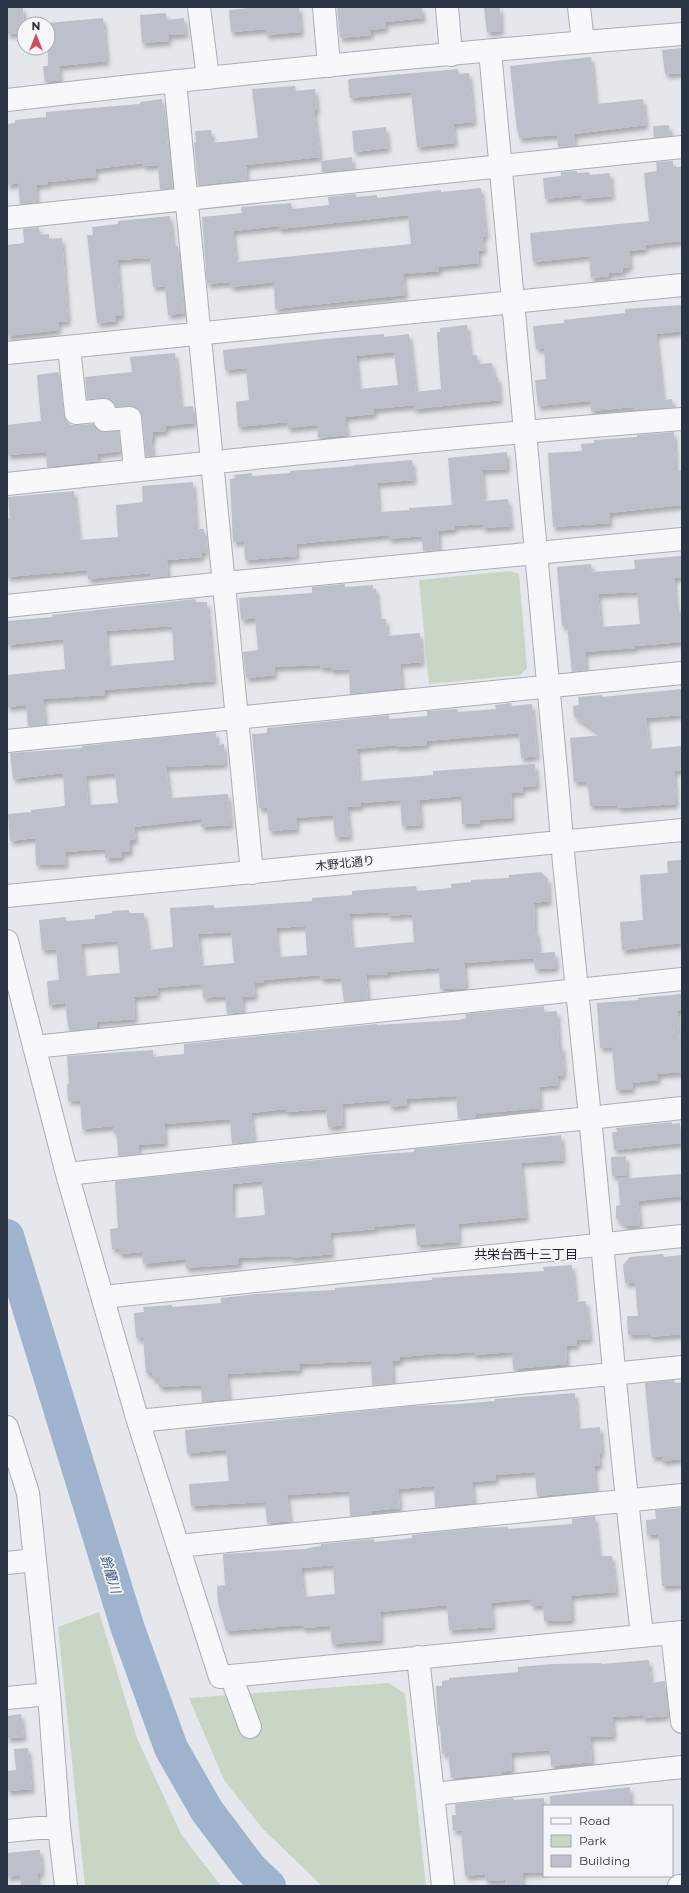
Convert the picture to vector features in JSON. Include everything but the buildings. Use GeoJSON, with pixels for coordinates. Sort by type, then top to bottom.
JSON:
{"type":"FeatureCollection","features":[{"type":"Feature","properties":{"kind":"street"},"geometry":{"type":"LineString","coordinates":[[199,7],[208,78]]}},
{"type":"Feature","properties":{"kind":"street"},"geometry":{"type":"LineString","coordinates":[[324,7],[329,66]]}},
{"type":"Feature","properties":{"kind":"street"},"geometry":{"type":"LineString","coordinates":[[447,7],[452,55]]}},
{"type":"Feature","properties":{"kind":"street"},"geometry":{"type":"LineString","coordinates":[[579,7],[583,42]]}},
{"type":"Feature","properties":{"kind":"street"},"geometry":{"type":"LineString","coordinates":[[7,100],[175,81],[682,34]]}},
{"type":"Feature","properties":{"kind":"street"},"geometry":{"type":"LineString","coordinates":[[490,51],[527,431],[548,687],[590,1117],[613,1374],[642,1634]]}},
{"type":"Feature","properties":{"kind":"street"},"geometry":{"type":"LineString","coordinates":[[175,81],[252,873]]}},
{"type":"Feature","properties":{"kind":"street"},"geometry":{"type":"LineString","coordinates":[[7,218],[682,147]]}},
{"type":"Feature","properties":{"kind":"street"},"geometry":{"type":"LineString","coordinates":[[7,353],[682,285]]}},
{"type":"Feature","properties":{"kind":"street"},"geometry":{"type":"LineString","coordinates":[[69,347],[76,413],[104,410],[105,420],[130,418],[135,470]]}},
{"type":"Feature","properties":{"kind":"street"},"geometry":{"type":"LineString","coordinates":[[7,484],[527,431],[682,419]]}},
{"type":"Feature","properties":{"kind":"street"},"geometry":{"type":"LineString","coordinates":[[7,606],[682,538]]}},
{"type":"Feature","properties":{"kind":"street"},"geometry":{"type":"LineString","coordinates":[[7,741],[682,673]]}},
{"type":"Feature","properties":{"kind":"street","name":"木野北通り"},"geometry":{"type":"LineString","coordinates":[[7,896],[682,830]]}},
{"type":"Feature","properties":{"kind":"street"},"geometry":{"type":"LineString","coordinates":[[7,942],[67,1174],[138,1421],[220,1677],[642,1634],[677,1632],[682,1722]]}},
{"type":"Feature","properties":{"kind":"street"},"geometry":{"type":"LineString","coordinates":[[34,1047],[682,979]]}},
{"type":"Feature","properties":{"kind":"street"},"geometry":{"type":"LineString","coordinates":[[67,1174],[682,1108]]}},
{"type":"Feature","properties":{"kind":"street"},"geometry":{"type":"LineString","coordinates":[[103,1296],[682,1236]]}},
{"type":"Feature","properties":{"kind":"street"},"geometry":{"type":"LineString","coordinates":[[138,1421],[682,1367]]}},
{"type":"Feature","properties":{"kind":"street"},"geometry":{"type":"LineString","coordinates":[[7,1430],[28,1493],[49,1694],[59,1826],[66,1886]]}},
{"type":"Feature","properties":{"kind":"street"},"geometry":{"type":"LineString","coordinates":[[178,1546],[682,1495]]}},
{"type":"Feature","properties":{"kind":"street"},"geometry":{"type":"LineString","coordinates":[[7,1563],[35,1560]]}},
{"type":"Feature","properties":{"kind":"street"},"geometry":{"type":"LineString","coordinates":[[418,1657],[434,1794],[442,1886]]}},
{"type":"Feature","properties":{"kind":"street"},"geometry":{"type":"LineString","coordinates":[[231,1676],[250,1727]]}},
{"type":"Feature","properties":{"kind":"street"},"geometry":{"type":"LineString","coordinates":[[7,1698],[49,1694]]}},
{"type":"Feature","properties":{"kind":"street"},"geometry":{"type":"LineString","coordinates":[[434,1794],[682,1767]]}},
{"type":"Feature","properties":{"kind":"street"},"geometry":{"type":"LineString","coordinates":[[7,1831],[59,1826]]}},
{"type":"Feature","properties":{"kind":"green space"},"geometry":{"type":"Polygon","coordinates":[[[510,571],[519,574],[527,668],[520,675],[429,684],[419,580],[510,571]]]}},
{"type":"Feature","properties":{"kind":"green space"},"geometry":{"type":"Polygon","coordinates":[[[99,1612],[137,1738],[181,1834],[221,1886],[85,1886],[58,1627],[99,1612]]]}},
{"type":"Feature","properties":{"kind":"green space"},"geometry":{"type":"Polygon","coordinates":[[[389,1683],[405,1694],[426,1886],[322,1886],[263,1829],[224,1780],[189,1698],[389,1683]]]}},
{"type":"Feature","properties":{"kind":"waterway","name":"鈴蘭川"},"geometry":{"type":"LineString","coordinates":[[7,1236],[128,1629],[171,1748],[207,1811],[250,1868],[269,1886]]}},
{"type":"Feature","properties":{"kind":"district","name":"共栄台西十三丁目"},"geometry":{"type":"Point","coordinates":[526,1254]}}]}
